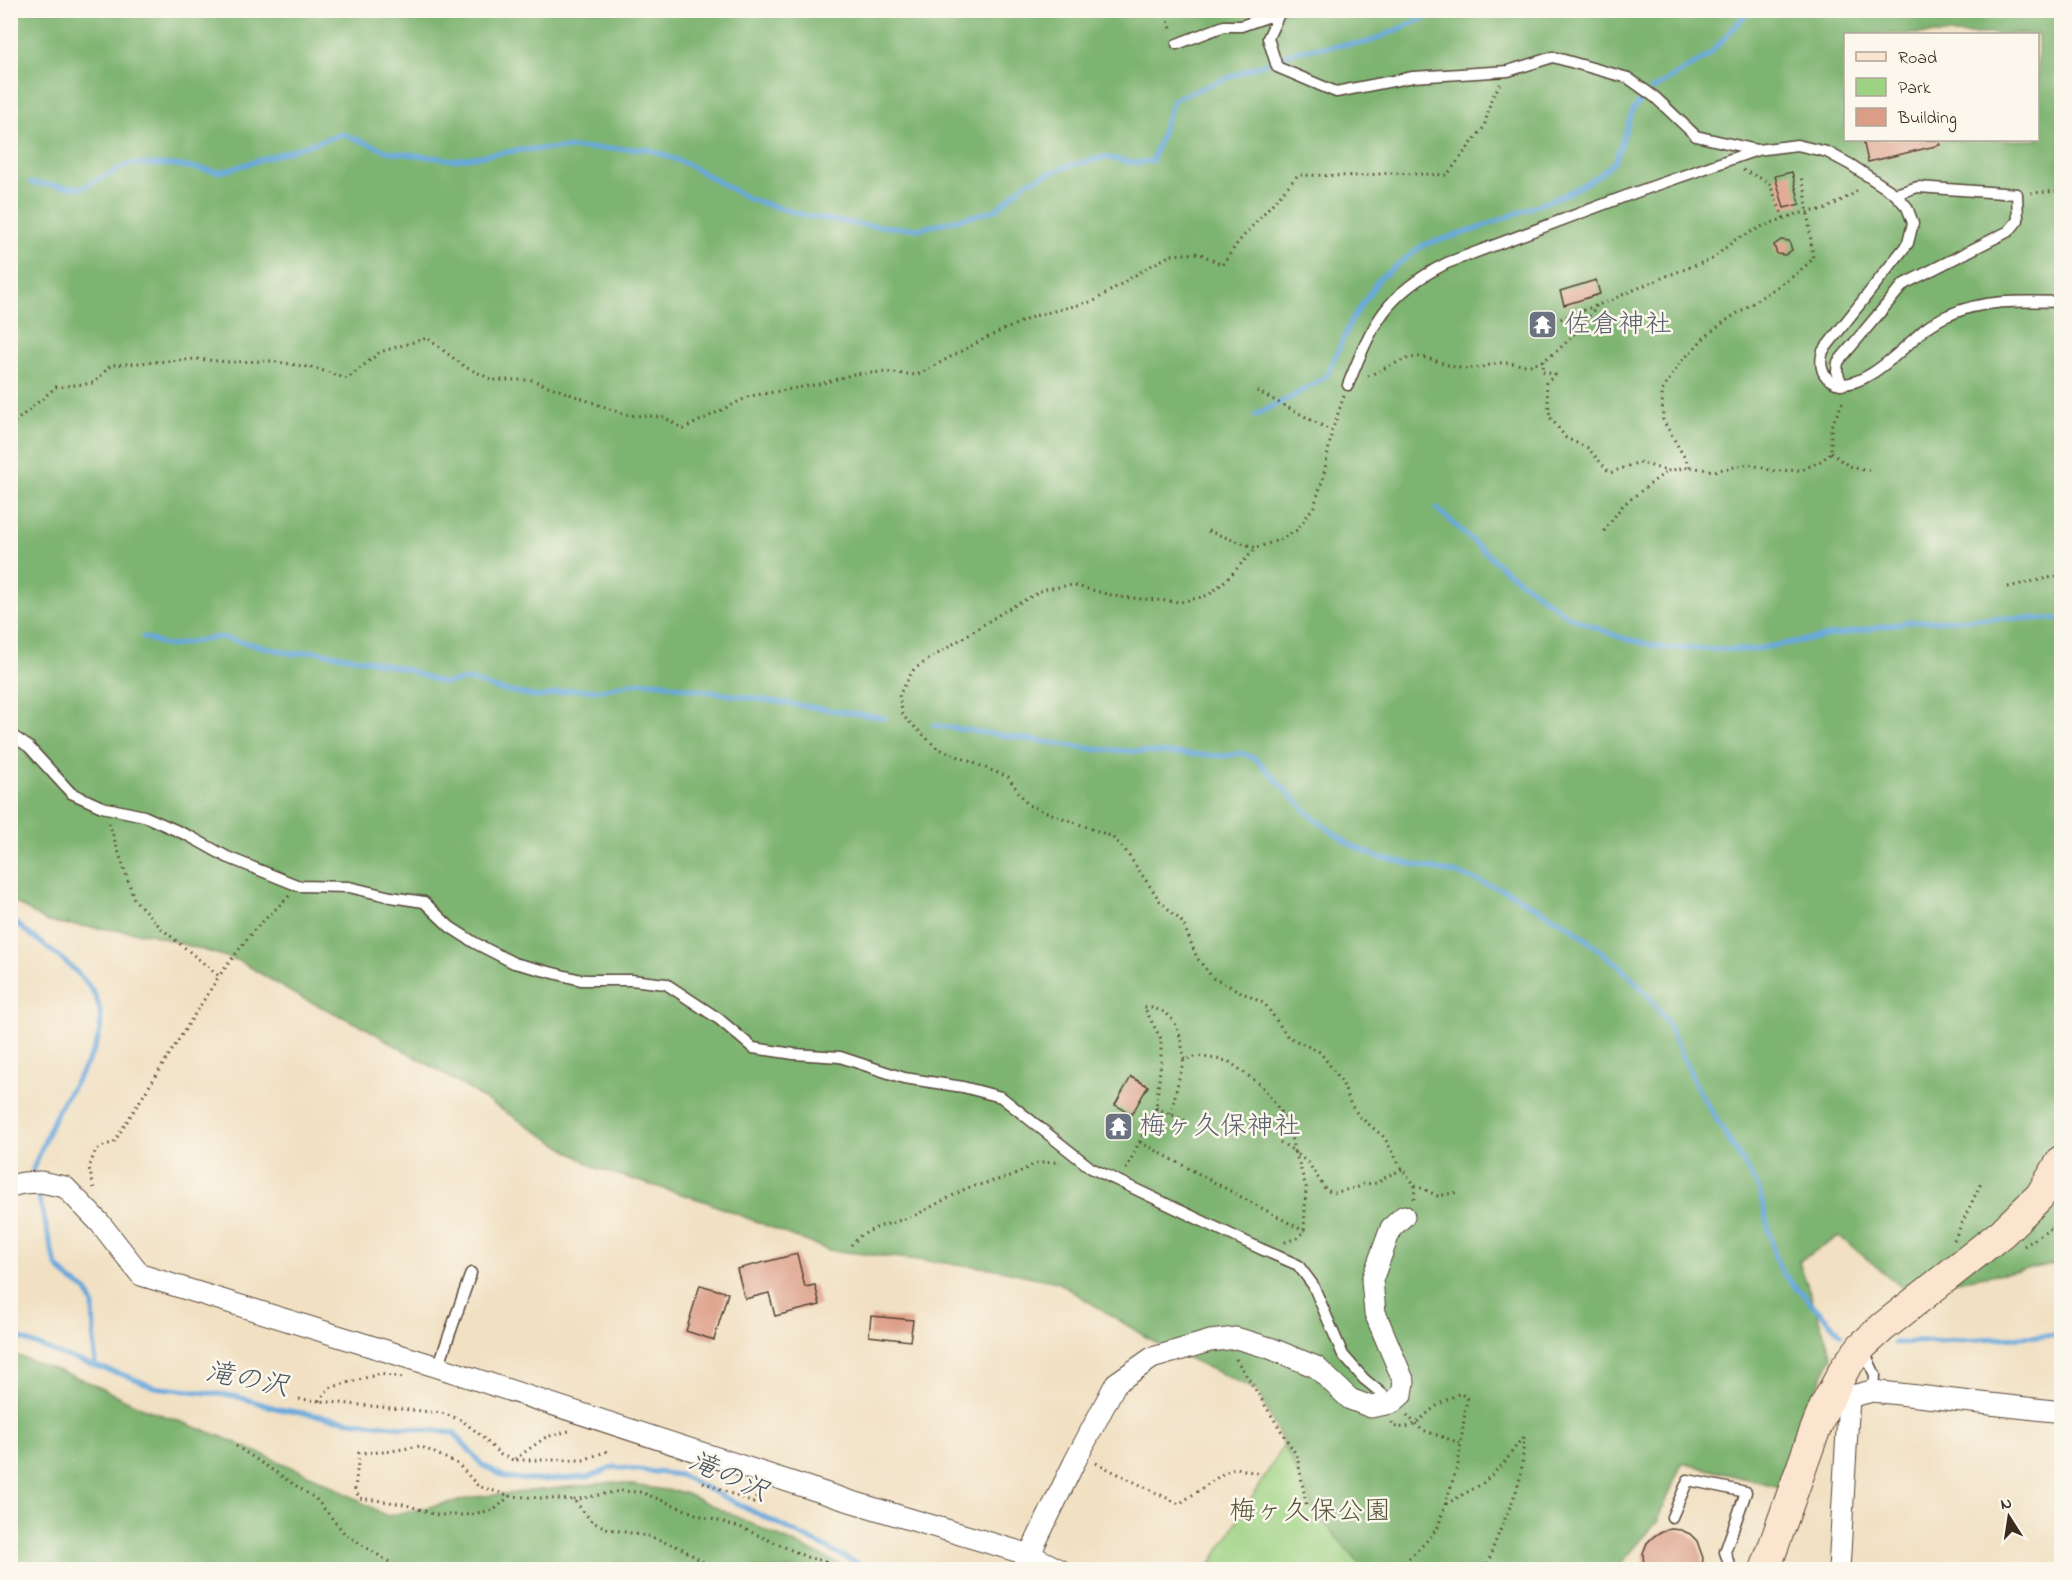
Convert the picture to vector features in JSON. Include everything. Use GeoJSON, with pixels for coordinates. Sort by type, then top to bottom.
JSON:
{"type":"FeatureCollection","features":[{"type":"Feature","properties":{"kind":"street"},"geometry":{"type":"LineString","coordinates":[[1765,1569],[1825,1406],[1845,1368],[1862,1346],[1883,1327],[2002,1233],[2040,1196],[2061,1160]]}},
{"type":"Feature","properties":{"kind":"street"},"geometry":{"type":"LineString","coordinates":[[25,1184],[65,1187],[100,1223],[141,1275],[767,1473],[1026,1562],[1059,1569]]}},
{"type":"Feature","properties":{"kind":"street"},"geometry":{"type":"LineString","coordinates":[[1026,1562],[1116,1383],[1152,1358],[1210,1341],[1236,1338],[1270,1348],[1316,1367],[1350,1399],[1371,1407],[1392,1403],[1402,1394],[1404,1382],[1375,1313],[1372,1280],[1391,1228],[1404,1216]]}},
{"type":"Feature","properties":{"kind":"street"},"geometry":{"type":"LineString","coordinates":[[1839,1569],[1849,1397],[1874,1392],[2061,1412]]}},
{"type":"Feature","properties":{"kind":"lane"},"geometry":{"type":"LineString","coordinates":[[1177,44],[1224,26],[1241,26],[1284,12]]}},
{"type":"Feature","properties":{"kind":"lane"},"geometry":{"type":"LineString","coordinates":[[1284,12],[1268,38],[1277,67],[1336,92],[1413,77],[1508,71],[1553,57],[1628,78],[1656,98],[1696,136],[1757,150]]}},
{"type":"Feature","properties":{"kind":"lane"},"geometry":{"type":"LineString","coordinates":[[1348,385],[1374,325],[1394,298],[1420,277],[1447,263],[1634,193],[1757,150],[1797,145],[1827,152],[1895,194],[1907,207],[1913,223],[1908,243],[1823,351],[1820,360],[1826,377],[1835,383],[1842,385],[1872,373],[1892,359],[1927,327],[1948,315],[1968,308],[2000,302],[2061,302]]}},
{"type":"Feature","properties":{"kind":"lane"},"geometry":{"type":"LineString","coordinates":[[1842,385],[1837,371],[1838,362],[1904,284],[2009,231],[2018,220],[2017,194],[1918,187],[1895,194]]}},
{"type":"Feature","properties":{"kind":"lane"},"geometry":{"type":"LineString","coordinates":[[10,734],[29,747],[70,793],[102,807],[144,816],[189,836],[227,857],[299,886],[349,887],[424,902],[450,927],[514,963],[581,980],[631,980],[666,984],[719,1019],[753,1048],[840,1057],[904,1078],[963,1087],[1001,1097],[1091,1168],[1261,1250],[1298,1265],[1313,1285],[1343,1355],[1364,1379],[1392,1403]]}},
{"type":"Feature","properties":{"kind":"lane"},"geometry":{"type":"LineString","coordinates":[[433,1366],[471,1274]]}},
{"type":"Feature","properties":{"kind":"lane"},"geometry":{"type":"LineString","coordinates":[[1862,1346],[1875,1374],[1874,1392]]}},
{"type":"Feature","properties":{"kind":"lane"},"geometry":{"type":"LineString","coordinates":[[1672,1517],[1688,1480],[1746,1492],[1725,1552],[1731,1569]]}},
{"type":"Feature","properties":{"kind":"path"},"geometry":{"type":"LineString","coordinates":[[1164,10],[1177,44]]}},
{"type":"Feature","properties":{"kind":"path"},"geometry":{"type":"LineString","coordinates":[[10,426],[56,387],[94,383],[111,365],[196,359],[229,362],[271,361],[315,368],[347,379],[380,352],[427,338],[465,367],[493,380],[532,380],[626,415],[664,417],[683,429],[750,396],[820,384],[854,374],[882,372],[916,375],[1034,316],[1094,301],[1171,255],[1199,253],[1222,265],[1239,241],[1298,175],[1358,176],[1390,173],[1447,175],[1484,127],[1491,100],[1508,71]]}},
{"type":"Feature","properties":{"kind":"path"},"geometry":{"type":"LineString","coordinates":[[1730,160],[1739,169],[1769,182],[1784,219]]}},
{"type":"Feature","properties":{"kind":"path"},"geometry":{"type":"LineString","coordinates":[[1690,467],[1663,420],[1662,391],[1680,363],[1706,337],[1721,324],[1795,275],[1813,259],[1805,189],[1800,175]]}},
{"type":"Feature","properties":{"kind":"path"},"geometry":{"type":"LineString","coordinates":[[1555,321],[1712,259],[1735,240],[1763,226],[1826,209],[1851,195],[1871,179]]}},
{"type":"Feature","properties":{"kind":"path"},"geometry":{"type":"LineString","coordinates":[[2017,194],[2061,191]]}},
{"type":"Feature","properties":{"kind":"path"},"geometry":{"type":"LineString","coordinates":[[1458,1192],[1438,1197],[1415,1185],[1402,1169],[1384,1137],[1360,1117],[1351,1106],[1342,1082],[1320,1052],[1288,1037],[1265,1004],[1212,978],[1197,958],[1183,923],[1160,901],[1125,850],[1111,836],[1028,805],[1008,777],[938,748],[903,716],[899,695],[914,669],[1008,609],[1044,589],[1072,585],[1119,597],[1181,602],[1209,595],[1256,548],[1297,530],[1314,506],[1323,479],[1332,431],[1348,385],[1412,358],[1420,357],[1457,368],[1474,370],[1510,362],[1528,365],[1543,360],[1572,336],[1597,306]]}},
{"type":"Feature","properties":{"kind":"path"},"geometry":{"type":"LineString","coordinates":[[1543,360],[1542,371],[1555,375],[1546,383],[1550,417],[1566,438],[1588,448],[1610,473],[1639,462],[1667,471],[1690,467],[1714,471],[1749,464],[1773,471],[1802,470],[1823,460],[1831,452],[1831,426],[1843,402]]}},
{"type":"Feature","properties":{"kind":"path"},"geometry":{"type":"LineString","coordinates":[[1257,391],[1332,431]]}},
{"type":"Feature","properties":{"kind":"path"},"geometry":{"type":"LineString","coordinates":[[1831,452],[1844,464],[1860,470],[1869,470]]}},
{"type":"Feature","properties":{"kind":"path"},"geometry":{"type":"LineString","coordinates":[[1604,531],[1623,505],[1667,471]]}},
{"type":"Feature","properties":{"kind":"path"},"geometry":{"type":"LineString","coordinates":[[1208,531],[1256,548]]}},
{"type":"Feature","properties":{"kind":"path"},"geometry":{"type":"LineString","coordinates":[[2007,586],[2061,575]]}},
{"type":"Feature","properties":{"kind":"path"},"geometry":{"type":"LineString","coordinates":[[102,807],[134,898],[162,929],[219,976]]}},
{"type":"Feature","properties":{"kind":"path"},"geometry":{"type":"LineString","coordinates":[[100,1223],[89,1167],[96,1149],[114,1142],[219,976],[254,930],[299,886]]}},
{"type":"Feature","properties":{"kind":"path"},"geometry":{"type":"LineString","coordinates":[[1120,1182],[1156,1108],[1161,1039],[1144,1007],[1158,1008],[1168,1014],[1177,1026],[1184,1060],[1170,1114]]}},
{"type":"Feature","properties":{"kind":"path"},"geometry":{"type":"LineString","coordinates":[[1184,1060],[1198,1056],[1228,1061],[1261,1084],[1279,1109],[1290,1131],[1306,1187],[1304,1231],[1297,1238],[1261,1250]]}},
{"type":"Feature","properties":{"kind":"path"},"geometry":{"type":"LineString","coordinates":[[1156,1108],[1186,1121]]}},
{"type":"Feature","properties":{"kind":"path"},"geometry":{"type":"LineString","coordinates":[[1140,1142],[1304,1231]]}},
{"type":"Feature","properties":{"kind":"path"},"geometry":{"type":"LineString","coordinates":[[1280,1142],[1309,1164],[1326,1190],[1333,1192],[1358,1188],[1363,1184],[1378,1183],[1383,1177],[1402,1169]]}},
{"type":"Feature","properties":{"kind":"path"},"geometry":{"type":"LineString","coordinates":[[851,1245],[860,1236],[914,1216],[967,1188],[1012,1176],[1037,1163],[1064,1162],[1079,1158]]}},
{"type":"Feature","properties":{"kind":"path"},"geometry":{"type":"LineString","coordinates":[[1953,1241],[1982,1183]]}},
{"type":"Feature","properties":{"kind":"path"},"geometry":{"type":"LineString","coordinates":[[1404,1216],[1413,1204],[1415,1185]]}},
{"type":"Feature","properties":{"kind":"path"},"geometry":{"type":"LineString","coordinates":[[1224,1339],[1297,1456],[1307,1508]]}},
{"type":"Feature","properties":{"kind":"path"},"geometry":{"type":"LineString","coordinates":[[320,1401],[329,1388],[379,1374],[414,1380],[433,1366]]}},
{"type":"Feature","properties":{"kind":"path"},"geometry":{"type":"LineString","coordinates":[[1393,1569],[1403,1564],[1438,1527],[1458,1464],[1467,1398],[1460,1393],[1439,1404],[1416,1424],[1403,1429],[1393,1426],[1390,1413],[1392,1403],[1416,1424],[1422,1430],[1460,1443]]}},
{"type":"Feature","properties":{"kind":"path"},"geometry":{"type":"LineString","coordinates":[[299,1399],[442,1413],[461,1420],[501,1455],[513,1460],[583,1460],[609,1450]]}},
{"type":"Feature","properties":{"kind":"path"},"geometry":{"type":"LineString","coordinates":[[513,1460],[546,1437],[573,1431]]}},
{"type":"Feature","properties":{"kind":"path"},"geometry":{"type":"LineString","coordinates":[[1444,1505],[1482,1484],[1504,1463],[1524,1435],[1520,1479],[1510,1509],[1491,1550],[1486,1569]]}},
{"type":"Feature","properties":{"kind":"path"},"geometry":{"type":"LineString","coordinates":[[236,1446],[316,1499],[345,1534],[402,1569]]}},
{"type":"Feature","properties":{"kind":"path"},"geometry":{"type":"LineString","coordinates":[[510,1496],[494,1510],[465,1515],[436,1515],[404,1504],[359,1498],[354,1489],[359,1453],[385,1452],[420,1446],[458,1464],[478,1486],[510,1496],[574,1500],[620,1491],[641,1492],[698,1515],[742,1528],[809,1558],[825,1561],[821,1569]]}},
{"type":"Feature","properties":{"kind":"path"},"geometry":{"type":"LineString","coordinates":[[1079,1454],[1179,1504],[1224,1473],[1237,1468],[1259,1474]]}},
{"type":"Feature","properties":{"kind":"path"},"geometry":{"type":"LineString","coordinates":[[703,1482],[753,1503],[767,1473]]}},
{"type":"Feature","properties":{"kind":"path"},"geometry":{"type":"LineString","coordinates":[[574,1500],[591,1522],[609,1529],[647,1536],[681,1548],[716,1569]]}},
{"type":"Feature","properties":{"kind":"green space"},"geometry":{"type":"Polygon","coordinates":[[[10,11],[2061,11],[2061,1263],[1905,1290],[1839,1236],[1799,1261],[1832,1357],[1804,1413],[1784,1488],[1682,1463],[1657,1522],[1616,1569],[1364,1569],[1316,1513],[1258,1391],[1156,1343],[1057,1282],[991,1268],[828,1250],[704,1201],[596,1168],[364,1027],[294,994],[240,961],[149,934],[47,922],[10,899],[10,11]]]}},
{"type":"Feature","properties":{"kind":"green space"},"geometry":{"type":"Polygon","coordinates":[[[10,1353],[84,1380],[143,1408],[220,1436],[321,1480],[387,1516],[475,1497],[614,1482],[685,1493],[850,1569],[11,1569],[10,1353]]]}},
{"type":"Feature","properties":{"kind":"green space","name":"梅ヶ久保公園"},"geometry":{"type":"Polygon","coordinates":[[[1292,1432],[1391,1508],[1360,1569],[1207,1570],[1292,1432]]]}},
{"type":"Feature","properties":{"kind":"building"},"geometry":{"type":"Polygon","coordinates":[[[1863,141],[1939,141],[1940,145],[1868,162],[1863,141]]]}},
{"type":"Feature","properties":{"kind":"building"},"geometry":{"type":"Polygon","coordinates":[[[1792,172],[1800,204],[1784,208],[1775,176],[1792,172]]]}},
{"type":"Feature","properties":{"kind":"building"},"geometry":{"type":"Polygon","coordinates":[[[1781,240],[1789,241],[1792,250],[1785,255],[1777,254],[1774,245],[1781,240]]]}},
{"type":"Feature","properties":{"kind":"building"},"geometry":{"type":"Polygon","coordinates":[[[1596,280],[1600,294],[1564,305],[1560,291],[1596,280]]]}},
{"type":"Feature","properties":{"kind":"building","name":"佐倉神社"},"geometry":{"type":"Polygon","coordinates":[[[1548,315],[1553,328],[1538,334],[1533,321],[1548,315]]]}},
{"type":"Feature","properties":{"kind":"building"},"geometry":{"type":"Polygon","coordinates":[[[1131,1077],[1148,1086],[1132,1114],[1115,1105],[1131,1077]]]}},
{"type":"Feature","properties":{"kind":"building"},"geometry":{"type":"Polygon","coordinates":[[[797,1254],[805,1287],[815,1285],[820,1305],[775,1316],[769,1293],[745,1299],[737,1269],[797,1254]]]}},
{"type":"Feature","properties":{"kind":"building"},"geometry":{"type":"Polygon","coordinates":[[[700,1285],[728,1293],[714,1340],[686,1331],[700,1285]]]}},
{"type":"Feature","properties":{"kind":"building"},"geometry":{"type":"Polygon","coordinates":[[[871,1316],[913,1320],[910,1341],[869,1336],[871,1316]]]}},
{"type":"Feature","properties":{"kind":"building"},"geometry":{"type":"Polygon","coordinates":[[[1671,1529],[1690,1534],[1697,1541],[1703,1558],[1702,1569],[1644,1569],[1643,1553],[1647,1543],[1662,1531],[1671,1529]]]}},
{"type":"Feature","properties":{"kind":"waterway"},"geometry":{"type":"LineString","coordinates":[[31,183],[82,188],[129,164],[175,165],[221,172],[343,134],[390,152],[454,160],[520,150],[648,149],[687,164],[749,199],[807,216],[863,225],[919,229],[996,210],[1025,183],[1065,167],[1105,157],[1134,163],[1152,161],[1174,99],[1299,50],[1369,42],[1443,10]]}},
{"type":"Feature","properties":{"kind":"waterway"},"geometry":{"type":"LineString","coordinates":[[1651,90],[1708,56],[1750,10]]}},
{"type":"Feature","properties":{"kind":"waterway"},"geometry":{"type":"LineString","coordinates":[[1255,415],[1327,376],[1350,323],[1379,279],[1423,245],[1474,230],[1528,209],[1566,194],[1597,177],[1615,161],[1633,110],[1643,98]]}},
{"type":"Feature","properties":{"kind":"waterway"},"geometry":{"type":"LineString","coordinates":[[1436,508],[1505,570],[1568,616],[1622,638],[1665,648],[1750,650],[1909,622],[1996,618],[2062,619]]}},
{"type":"Feature","properties":{"kind":"waterway"},"geometry":{"type":"LineString","coordinates":[[143,637],[168,646],[220,637],[294,654],[313,651],[408,670],[442,683],[470,680],[497,689],[539,697],[571,690],[602,690],[632,683],[657,682],[885,718]]}},
{"type":"Feature","properties":{"kind":"waterway"},"geometry":{"type":"LineString","coordinates":[[933,725],[1093,749],[1226,756],[1242,753],[1256,759],[1312,817],[1349,844],[1378,857],[1458,874],[1509,892],[1571,927],[1624,970],[1647,994],[1666,1020],[1698,1089],[1759,1189],[1776,1260],[1784,1275],[1841,1334]]}},
{"type":"Feature","properties":{"kind":"waterway","name":"滝の沢"},"geometry":{"type":"LineString","coordinates":[[10,918],[66,962],[86,982],[99,1007],[101,1022],[93,1052],[61,1105],[33,1169],[34,1177]]}},
{"type":"Feature","properties":{"kind":"waterway","name":"滝の沢"},"geometry":{"type":"LineString","coordinates":[[36,1186],[57,1266],[69,1279],[87,1291],[93,1305],[95,1366],[154,1387],[235,1396],[279,1409],[350,1421],[454,1433],[482,1465],[507,1478],[541,1480],[589,1477],[614,1467],[680,1475],[871,1570]]}},
{"type":"Feature","properties":{"kind":"waterway"},"geometry":{"type":"LineString","coordinates":[[10,1334],[95,1366]]}},
{"type":"Feature","properties":{"kind":"waterway"},"geometry":{"type":"LineString","coordinates":[[1895,1343],[2062,1335]]}},
{"type":"Feature","properties":{"kind":"place","name":"佐倉神社"},"geometry":{"type":"Point","coordinates":[1543,325]}},
{"type":"Feature","properties":{"kind":"place","name":"梅ヶ久保神社"},"geometry":{"type":"Point","coordinates":[1118,1127]}}]}
